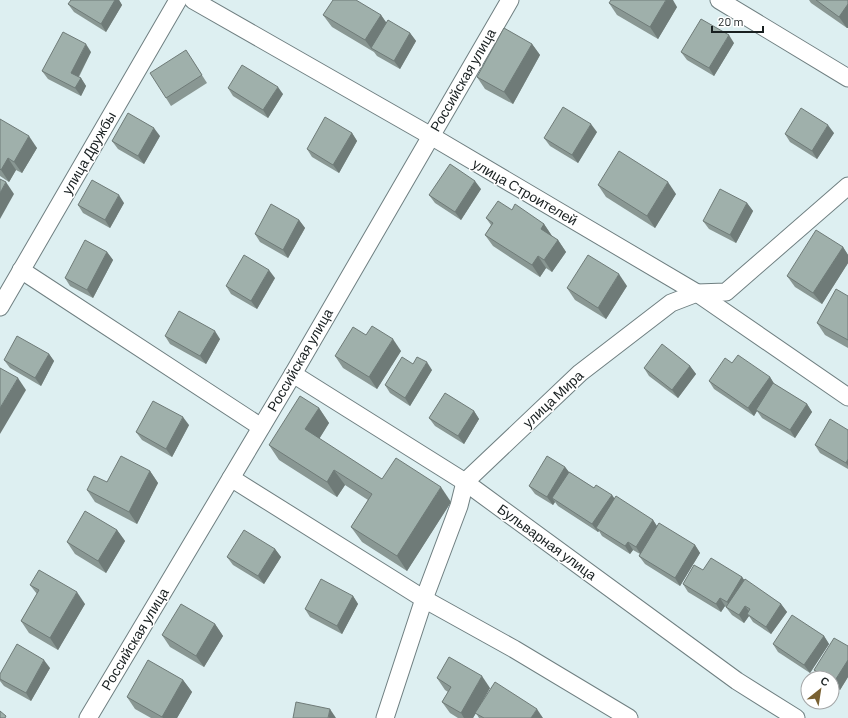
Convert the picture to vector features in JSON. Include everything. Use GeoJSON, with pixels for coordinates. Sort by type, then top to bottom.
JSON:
{"type":"FeatureCollection","features":[{"type":"Feature","properties":{"kind":"street","name":"улица Дружбы"},"geometry":{"type":"LineString","coordinates":[[0,307],[178,0]]}},
{"type":"Feature","properties":{"kind":"street","name":"улица Строителей"},"geometry":{"type":"LineString","coordinates":[[193,0],[431,136],[697,293],[848,396]]}},
{"type":"Feature","properties":{"kind":"street","name":"Российская улица"},"geometry":{"type":"LineString","coordinates":[[88,718],[293,374],[510,0]]}},
{"type":"Feature","properties":{"kind":"street"},"geometry":{"type":"LineString","coordinates":[[719,0],[848,78]]}},
{"type":"Feature","properties":{"kind":"street","name":"улица Мира"},"geometry":{"type":"LineString","coordinates":[[465,482],[580,373],[671,303],[697,293],[726,292],[848,186]]}},
{"type":"Feature","properties":{"kind":"street"},"geometry":{"type":"LineString","coordinates":[[21,270],[261,427]]}},
{"type":"Feature","properties":{"kind":"street","name":"Бульварная улица"},"geometry":{"type":"LineString","coordinates":[[293,374],[465,482],[737,681],[796,718]]}},
{"type":"Feature","properties":{"kind":"street"},"geometry":{"type":"LineString","coordinates":[[231,478],[424,599],[514,649],[629,718]]}},
{"type":"Feature","properties":{"kind":"street"},"geometry":{"type":"LineString","coordinates":[[385,718],[424,599],[459,506],[465,482]]}},
{"type":"Feature","properties":{"kind":"building"},"geometry":{"type":"Polygon","coordinates":[[[71,0],[115,0],[101,24],[68,4],[71,0]]]}},
{"type":"Feature","properties":{"kind":"building"},"geometry":{"type":"Polygon","coordinates":[[[333,0],[356,0],[381,15],[365,40],[323,15],[333,0]]]}},
{"type":"Feature","properties":{"kind":"building"},"geometry":{"type":"Polygon","coordinates":[[[611,0],[666,0],[650,27],[609,3],[611,0]]]}},
{"type":"Feature","properties":{"kind":"building"},"geometry":{"type":"Polygon","coordinates":[[[816,0],[848,0],[848,4],[839,17],[816,0]]]}},
{"type":"Feature","properties":{"kind":"building"},"geometry":{"type":"Polygon","coordinates":[[[701,19],[729,35],[709,68],[681,52],[701,19]]]}},
{"type":"Feature","properties":{"kind":"building"},"geometry":{"type":"Polygon","coordinates":[[[388,20],[410,33],[394,61],[371,48],[388,20]]]}},
{"type":"Feature","properties":{"kind":"building"},"geometry":{"type":"Polygon","coordinates":[[[504,28],[532,44],[504,92],[477,77],[504,28]]]}},
{"type":"Feature","properties":{"kind":"building"},"geometry":{"type":"Polygon","coordinates":[[[63,32],[86,44],[71,73],[81,78],[75,88],[42,71],[63,32]]]}},
{"type":"Feature","properties":{"kind":"building"},"geometry":{"type":"Polygon","coordinates":[[[186,50],[202,75],[166,98],[150,73],[186,50]]]}},
{"type":"Feature","properties":{"kind":"building"},"geometry":{"type":"Polygon","coordinates":[[[242,65],[278,87],[263,110],[228,88],[242,65]]]}},
{"type":"Feature","properties":{"kind":"building"},"geometry":{"type":"Polygon","coordinates":[[[563,107],[591,124],[572,155],[544,138],[563,107]]]}},
{"type":"Feature","properties":{"kind":"building"},"geometry":{"type":"Polygon","coordinates":[[[801,108],[828,125],[812,151],[785,134],[801,108]]]}},
{"type":"Feature","properties":{"kind":"building"},"geometry":{"type":"Polygon","coordinates":[[[128,113],[154,128],[138,156],[112,141],[128,113]]]}},
{"type":"Feature","properties":{"kind":"building"},"geometry":{"type":"Polygon","coordinates":[[[325,117],[352,133],[333,165],[307,149],[325,117]]]}},
{"type":"Feature","properties":{"kind":"building"},"geometry":{"type":"Polygon","coordinates":[[[0,119],[29,136],[14,162],[8,158],[1,170],[0,169],[0,119]]]}},
{"type":"Feature","properties":{"kind":"building"},"geometry":{"type":"Polygon","coordinates":[[[619,151],[668,182],[647,216],[598,185],[619,151]]]}},
{"type":"Feature","properties":{"kind":"building"},"geometry":{"type":"Polygon","coordinates":[[[450,164],[475,181],[455,212],[429,195],[450,164]]]}},
{"type":"Feature","properties":{"kind":"building"},"geometry":{"type":"Polygon","coordinates":[[[0,179],[6,182],[0,193],[0,179]]]}},
{"type":"Feature","properties":{"kind":"building"},"geometry":{"type":"Polygon","coordinates":[[[92,180],[119,195],[105,220],[78,205],[92,180]]]}},
{"type":"Feature","properties":{"kind":"building"},"geometry":{"type":"Polygon","coordinates":[[[720,189],[747,203],[730,235],[703,221],[720,189]]]}},
{"type":"Feature","properties":{"kind":"building"},"geometry":{"type":"Polygon","coordinates":[[[498,201],[512,210],[515,204],[544,224],[541,229],[558,240],[544,260],[538,256],[532,265],[485,235],[493,223],[486,218],[498,201]]]}},
{"type":"Feature","properties":{"kind":"building"},"geometry":{"type":"Polygon","coordinates":[[[271,204],[299,220],[283,250],[255,234],[271,204]]]}},
{"type":"Feature","properties":{"kind":"building"},"geometry":{"type":"Polygon","coordinates":[[[816,230],[843,247],[813,293],[787,276],[816,230]]]}},
{"type":"Feature","properties":{"kind":"building"},"geometry":{"type":"Polygon","coordinates":[[[85,240],[107,252],[87,290],[65,278],[85,240]]]}},
{"type":"Feature","properties":{"kind":"building"},"geometry":{"type":"Polygon","coordinates":[[[244,255],[269,270],[251,301],[226,286],[244,255]]]}},
{"type":"Feature","properties":{"kind":"building"},"geometry":{"type":"Polygon","coordinates":[[[588,255],[619,274],[598,308],[567,288],[588,255]]]}},
{"type":"Feature","properties":{"kind":"building"},"geometry":{"type":"Polygon","coordinates":[[[836,289],[848,296],[848,340],[817,323],[836,289]]]}},
{"type":"Feature","properties":{"kind":"building"},"geometry":{"type":"Polygon","coordinates":[[[179,311],[215,331],[200,356],[165,336],[179,311]]]}},
{"type":"Feature","properties":{"kind":"building"},"geometry":{"type":"Polygon","coordinates":[[[372,326],[393,339],[369,377],[335,356],[353,327],[366,335],[372,326]]]}},
{"type":"Feature","properties":{"kind":"building"},"geometry":{"type":"Polygon","coordinates":[[[17,336],[49,354],[35,378],[4,360],[17,336]]]}},
{"type":"Feature","properties":{"kind":"building"},"geometry":{"type":"Polygon","coordinates":[[[662,344],[690,366],[672,390],[644,368],[662,344]]]}},
{"type":"Feature","properties":{"kind":"building"},"geometry":{"type":"Polygon","coordinates":[[[738,355],[770,377],[748,408],[709,381],[725,358],[732,363],[738,355]]]}},
{"type":"Feature","properties":{"kind":"building"},"geometry":{"type":"Polygon","coordinates":[[[402,357],[413,364],[417,357],[427,362],[405,398],[385,385],[402,357]]]}},
{"type":"Feature","properties":{"kind":"building"},"geometry":{"type":"Polygon","coordinates":[[[0,368],[18,378],[0,408],[0,368]]]}},
{"type":"Feature","properties":{"kind":"building"},"geometry":{"type":"Polygon","coordinates":[[[773,383],[807,404],[790,430],[756,410],[773,383]]]}},
{"type":"Feature","properties":{"kind":"building"},"geometry":{"type":"Polygon","coordinates":[[[445,393],[474,411],[458,436],[429,418],[445,393]]]}},
{"type":"Feature","properties":{"kind":"building"},"geometry":{"type":"Polygon","coordinates":[[[300,396],[319,408],[305,429],[382,479],[396,458],[441,487],[397,556],[351,527],[372,494],[334,470],[327,482],[269,445],[300,396]]]}},
{"type":"Feature","properties":{"kind":"building"},"geometry":{"type":"Polygon","coordinates":[[[153,401],[183,417],[166,449],[136,432],[153,401]]]}},
{"type":"Feature","properties":{"kind":"building"},"geometry":{"type":"Polygon","coordinates":[[[830,419],[848,430],[848,459],[846,463],[815,445],[830,419]]]}},
{"type":"Feature","properties":{"kind":"building"},"geometry":{"type":"Polygon","coordinates":[[[121,456],[150,471],[129,512],[87,490],[94,476],[107,482],[121,456]]]}},
{"type":"Feature","properties":{"kind":"building"},"geometry":{"type":"Polygon","coordinates":[[[547,456],[565,467],[547,497],[529,486],[547,456]]]}},
{"type":"Feature","properties":{"kind":"building"},"geometry":{"type":"Polygon","coordinates":[[[569,472],[594,488],[596,485],[612,495],[592,524],[552,498],[569,472]]]}},
{"type":"Feature","properties":{"kind":"building"},"geometry":{"type":"Polygon","coordinates":[[[616,496],[653,520],[636,547],[628,542],[625,546],[596,528],[616,496]]]}},
{"type":"Feature","properties":{"kind":"building"},"geometry":{"type":"Polygon","coordinates":[[[85,511],[117,530],[98,561],[67,542],[85,511]]]}},
{"type":"Feature","properties":{"kind":"building"},"geometry":{"type":"Polygon","coordinates":[[[659,523],[695,545],[675,578],[639,556],[659,523]]]}},
{"type":"Feature","properties":{"kind":"building"},"geometry":{"type":"Polygon","coordinates":[[[244,530],[275,549],[258,576],[227,557],[244,530]]]}},
{"type":"Feature","properties":{"kind":"building"},"geometry":{"type":"Polygon","coordinates":[[[711,558],[742,577],[727,602],[720,598],[716,604],[683,584],[694,565],[703,570],[711,558]]]}},
{"type":"Feature","properties":{"kind":"building"},"geometry":{"type":"Polygon","coordinates":[[[39,570],[77,592],[50,638],[21,621],[39,590],[30,585],[39,570]]]}},
{"type":"Feature","properties":{"kind":"building"},"geometry":{"type":"Polygon","coordinates":[[[321,579],[353,596],[337,626],[305,609],[321,579]]]}},
{"type":"Feature","properties":{"kind":"building"},"geometry":{"type":"Polygon","coordinates":[[[745,579],[781,604],[766,627],[747,614],[750,609],[745,606],[739,615],[726,607],[745,579]]]}},
{"type":"Feature","properties":{"kind":"building"},"geometry":{"type":"Polygon","coordinates":[[[181,604],[215,624],[196,656],[162,635],[181,604]]]}},
{"type":"Feature","properties":{"kind":"building"},"geometry":{"type":"Polygon","coordinates":[[[792,615],[824,636],[804,665],[773,644],[792,615]]]}},
{"type":"Feature","properties":{"kind":"building"},"geometry":{"type":"Polygon","coordinates":[[[834,638],[848,646],[848,660],[840,673],[840,670],[814,670],[834,638]]]}},
{"type":"Feature","properties":{"kind":"building"},"geometry":{"type":"Polygon","coordinates":[[[17,644],[44,660],[26,693],[0,679],[0,674],[17,644]]]}},
{"type":"Feature","properties":{"kind":"building"},"geometry":{"type":"Polygon","coordinates":[[[449,657],[482,676],[461,713],[442,702],[451,687],[437,678],[449,657]]]}},
{"type":"Feature","properties":{"kind":"building"},"geometry":{"type":"Polygon","coordinates":[[[148,660],[183,680],[162,717],[127,697],[148,660]]]}},
{"type":"Feature","properties":{"kind":"building"},"geometry":{"type":"Polygon","coordinates":[[[495,682],[537,709],[531,718],[484,718],[475,713],[495,682]]]}},
{"type":"Feature","properties":{"kind":"building"},"geometry":{"type":"Polygon","coordinates":[[[296,702],[330,709],[328,718],[293,718],[296,702]]]}},
{"type":"Feature","properties":{"kind":"building"},"geometry":{"type":"Polygon","coordinates":[[[0,711],[6,716],[5,718],[0,718],[0,711]]]}}]}
